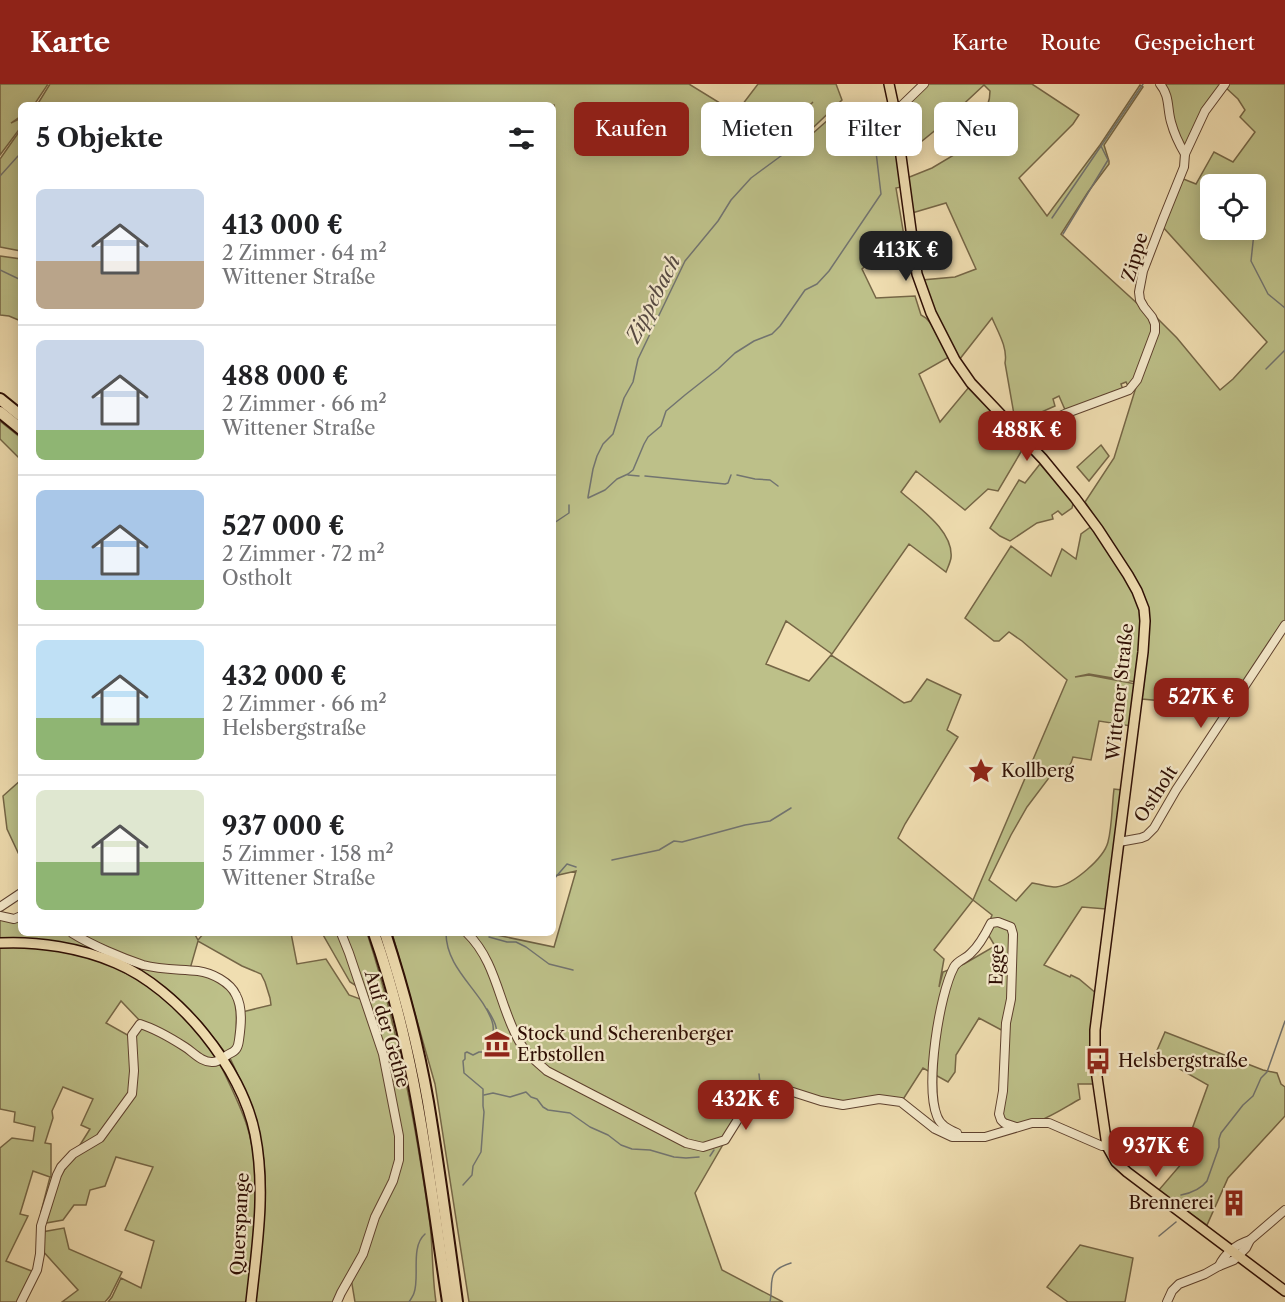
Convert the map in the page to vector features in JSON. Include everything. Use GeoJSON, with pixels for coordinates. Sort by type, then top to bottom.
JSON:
{"type":"FeatureCollection","features":[{"type":"Feature","properties":{"kind":"highway"},"geometry":{"type":"LineString","coordinates":[[0,399],[18,414]]}},
{"type":"Feature","properties":{"kind":"highway"},"geometry":{"type":"LineString","coordinates":[[0,412],[18,427]]}},
{"type":"Feature","properties":{"kind":"highway"},"geometry":{"type":"LineString","coordinates":[[375,936],[393,994],[416,1095],[448,1302]]}},
{"type":"Feature","properties":{"kind":"highway"},"geometry":{"type":"LineString","coordinates":[[386,936],[402,989],[428,1101],[457,1302]]}},
{"type":"Feature","properties":{"kind":"highway"},"geometry":{"type":"LineString","coordinates":[[451,1257],[462,1302]]}},
{"type":"Feature","properties":{"kind":"main road","name":"Wittener Straße"},"geometry":{"type":"LineString","coordinates":[[889,84],[893,102]]}},
{"type":"Feature","properties":{"kind":"main road","name":"Wittener Straße"},"geometry":{"type":"LineString","coordinates":[[901,156],[917,274],[941,335],[960,367],[979,392],[1050,468],[1098,529],[1133,583],[1144,609],[1143,652],[1095,1030],[1095,1063],[1107,1146],[1116,1162],[1127,1172],[1285,1291]]}},
{"type":"Feature","properties":{"kind":"main road","name":"Querspange"},"geometry":{"type":"LineString","coordinates":[[0,943],[51,946],[85,952],[117,963],[146,980],[182,1008],[223,1058],[250,1116],[261,1173],[260,1219],[251,1302]]}},
{"type":"Feature","properties":{"kind":"street"},"geometry":{"type":"LineString","coordinates":[[905,102],[924,84]]}},
{"type":"Feature","properties":{"kind":"street"},"geometry":{"type":"LineString","coordinates":[[1160,84],[1167,94],[1170,119],[1178,143],[1185,154]]}},
{"type":"Feature","properties":{"kind":"street","name":"Zippe"},"geometry":{"type":"LineString","coordinates":[[1022,437],[1040,425],[1067,413],[1129,390],[1137,380],[1155,332],[1152,317],[1140,300],[1139,292],[1143,271],[1184,167],[1185,154],[1205,111],[1225,84]]}},
{"type":"Feature","properties":{"kind":"street","name":"Ostholt"},"geometry":{"type":"LineString","coordinates":[[1119,842],[1146,836],[1154,828],[1176,790],[1285,625]]}},
{"type":"Feature","properties":{"kind":"street"},"geometry":{"type":"LineString","coordinates":[[0,907],[18,895]]}},
{"type":"Feature","properties":{"kind":"street"},"geometry":{"type":"LineString","coordinates":[[0,916],[14,919],[18,917]]}},
{"type":"Feature","properties":{"kind":"street","name":"Egge"},"geometry":{"type":"LineString","coordinates":[[976,1138],[949,1130],[937,1118],[933,1061],[937,1028],[950,975],[956,964],[977,946],[991,922],[1011,927],[1013,934],[1011,999],[1006,1023],[1003,1092],[999,1114],[1004,1123],[1018,1127]]}},
{"type":"Feature","properties":{"kind":"street"},"geometry":{"type":"LineString","coordinates":[[21,1302],[37,1270],[41,1226],[57,1175],[73,1154],[100,1138],[132,1094],[134,1071],[132,1035],[140,1024],[209,1062],[223,1058],[238,1047],[240,1012],[236,994],[225,982],[200,971],[163,969],[143,965],[95,946],[77,936]]}},
{"type":"Feature","properties":{"kind":"street","name":"Auf der Gethe"},"geometry":{"type":"LineString","coordinates":[[337,1302],[363,1254],[375,1217],[393,1181],[399,1160],[399,1136],[383,1054],[342,936]]}},
{"type":"Feature","properties":{"kind":"street"},"geometry":{"type":"LineString","coordinates":[[470,936],[480,947],[490,965],[519,1042],[531,1056],[547,1071],[686,1143],[703,1147],[725,1140],[755,1092],[760,1087],[771,1085],[821,1101],[843,1105],[879,1099],[901,1102],[935,1129],[952,1137],[985,1137],[1032,1123],[1049,1123],[1102,1146],[1107,1146]]}},
{"type":"Feature","properties":{"kind":"street"},"geometry":{"type":"LineString","coordinates":[[1167,1302],[1179,1284],[1205,1274],[1218,1266],[1222,1259],[1235,1254],[1241,1243],[1250,1240],[1285,1210]]}},
{"type":"Feature","properties":{"kind":"green space"},"geometry":{"type":"Polygon","coordinates":[[[0,84],[48,84],[36,102],[18,102],[18,118],[11,123],[18,120],[18,131],[0,155],[0,84]]]}},
{"type":"Feature","properties":{"kind":"green space"},"geometry":{"type":"Polygon","coordinates":[[[50,84],[689,84],[718,102],[701,102],[701,156],[814,156],[814,132],[826,122],[826,156],[896,156],[901,187],[896,188],[905,242],[892,244],[862,269],[876,298],[915,296],[921,315],[932,325],[949,357],[919,374],[940,422],[969,387],[1025,445],[998,491],[988,489],[965,510],[916,471],[901,492],[934,521],[947,539],[951,558],[946,572],[909,544],[832,654],[786,621],[766,664],[809,681],[831,655],[904,703],[911,701],[927,679],[961,695],[947,730],[958,737],[898,838],[973,900],[1067,680],[1009,632],[999,641],[994,641],[965,618],[1011,546],[1051,576],[1062,549],[1076,559],[1081,534],[1092,526],[1134,591],[1142,620],[1141,647],[1136,682],[1089,674],[1075,677],[1089,675],[1136,684],[1131,726],[1099,721],[1091,760],[1073,757],[1061,777],[1051,775],[1027,807],[989,880],[1016,901],[1032,883],[1056,887],[1079,876],[1101,855],[1108,842],[1114,789],[1122,790],[1106,909],[1082,907],[1044,965],[1079,979],[1097,994],[1094,1084],[1078,1084],[1080,1099],[1055,1114],[1028,1124],[1009,1124],[1001,1115],[1009,1034],[979,1018],[956,1055],[955,1072],[948,1082],[923,1068],[902,1101],[844,1102],[762,1084],[724,1139],[703,1146],[687,1142],[548,1070],[521,1042],[472,936],[501,936],[554,947],[576,871],[556,876],[556,102],[39,102],[50,84]],[[973,900],[934,950],[944,959],[939,987],[943,972],[964,964],[995,946],[986,931],[992,915],[973,900]]]}},
{"type":"Feature","properties":{"kind":"green space"},"geometry":{"type":"Polygon","coordinates":[[[758,84],[836,84],[842,100],[826,102],[826,115],[814,127],[814,102],[744,102],[758,84]]]}},
{"type":"Feature","properties":{"kind":"green space"},"geometry":{"type":"Polygon","coordinates":[[[925,84],[1032,84],[1079,115],[1073,124],[1019,178],[1047,216],[1100,145],[1140,85],[1143,87],[1104,145],[1109,164],[1061,234],[1140,306],[1154,325],[1143,361],[1129,388],[1126,382],[1121,384],[1123,390],[1066,412],[1059,396],[1053,399],[1055,406],[1039,413],[1042,419],[1023,433],[1016,426],[1005,352],[992,318],[959,360],[935,313],[922,280],[955,277],[976,269],[946,203],[912,213],[907,178],[932,168],[952,156],[1018,156],[1018,102],[988,102],[990,91],[984,85],[966,102],[934,102],[934,131],[922,141],[922,102],[908,102],[925,84]]]}},
{"type":"Feature","properties":{"kind":"green space"},"geometry":{"type":"Polygon","coordinates":[[[1161,84],[1223,84],[1188,144],[1183,148],[1161,84]]]}},
{"type":"Feature","properties":{"kind":"green space"},"geometry":{"type":"Polygon","coordinates":[[[1227,84],[1285,84],[1285,623],[1238,693],[1195,704],[1142,699],[1149,612],[1131,572],[1085,502],[1114,458],[1137,384],[1152,347],[1152,313],[1177,338],[1220,390],[1267,342],[1162,226],[1181,178],[1196,184],[1200,177],[1200,240],[1266,240],[1266,174],[1202,174],[1214,152],[1233,162],[1255,132],[1240,117],[1245,110],[1238,99],[1225,87],[1227,84]]]}},
{"type":"Feature","properties":{"kind":"green space"},"geometry":{"type":"Polygon","coordinates":[[[18,133],[18,250],[0,247],[0,159],[18,133]]]}},
{"type":"Feature","properties":{"kind":"green space"},"geometry":{"type":"Polygon","coordinates":[[[0,256],[18,259],[18,320],[0,315],[0,256]]]}},
{"type":"Feature","properties":{"kind":"green space"},"geometry":{"type":"Polygon","coordinates":[[[0,421],[18,436],[18,457],[0,439],[0,421]]]}},
{"type":"Feature","properties":{"kind":"green space"},"geometry":{"type":"Polygon","coordinates":[[[1101,445],[1109,456],[1089,481],[1077,467],[1101,445]]]}},
{"type":"Feature","properties":{"kind":"green space"},"geometry":{"type":"Polygon","coordinates":[[[1040,464],[1071,500],[1072,508],[1062,515],[1058,511],[1052,515],[1053,519],[1037,523],[1010,541],[990,528],[1019,480],[1025,483],[1040,464]]]}},
{"type":"Feature","properties":{"kind":"green space"},"geometry":{"type":"Polygon","coordinates":[[[18,783],[18,853],[7,829],[3,796],[18,783]]]}},
{"type":"Feature","properties":{"kind":"green space"},"geometry":{"type":"Polygon","coordinates":[[[18,917],[18,936],[77,936],[144,966],[200,973],[215,978],[235,995],[239,1012],[236,1044],[227,1055],[202,1023],[175,996],[119,961],[0,939],[0,918],[18,917]]]}},
{"type":"Feature","properties":{"kind":"green space"},"geometry":{"type":"Polygon","coordinates":[[[82,936],[196,936],[198,940],[201,936],[292,936],[297,964],[326,959],[349,995],[363,1000],[381,1055],[397,1137],[397,1160],[362,1254],[336,1302],[256,1302],[264,1218],[263,1154],[253,1113],[229,1056],[236,1053],[242,1012],[271,1005],[261,974],[198,941],[190,969],[144,963],[82,936]]]}},
{"type":"Feature","properties":{"kind":"green space"},"geometry":{"type":"Polygon","coordinates":[[[324,936],[368,936],[397,1041],[419,1151],[430,1224],[436,1302],[355,1302],[351,1278],[395,1181],[400,1135],[363,990],[350,982],[324,936]]]}},
{"type":"Feature","properties":{"kind":"green space"},"geometry":{"type":"Polygon","coordinates":[[[393,936],[466,936],[477,949],[530,1059],[703,1148],[725,1141],[695,1193],[722,1270],[783,1302],[469,1302],[435,1084],[393,936]]]}},
{"type":"Feature","properties":{"kind":"green space"},"geometry":{"type":"Polygon","coordinates":[[[0,945],[49,948],[82,954],[143,982],[172,1002],[217,1058],[213,1061],[199,1056],[164,1033],[142,1023],[121,1001],[106,1023],[131,1037],[140,1025],[162,1035],[209,1065],[219,1062],[247,1126],[255,1168],[256,1213],[247,1302],[108,1302],[121,1278],[141,1288],[154,1241],[125,1230],[153,1167],[116,1157],[105,1186],[90,1190],[86,1205],[74,1205],[63,1220],[46,1223],[47,1212],[41,1212],[50,1177],[33,1171],[20,1214],[28,1216],[6,1261],[34,1272],[18,1302],[0,1302],[0,1148],[12,1138],[33,1141],[35,1127],[14,1122],[15,1112],[0,1109],[0,945]],[[63,1087],[52,1111],[53,1118],[45,1143],[51,1144],[51,1177],[58,1180],[90,1129],[81,1125],[93,1099],[63,1087]]]}},
{"type":"Feature","properties":{"kind":"green space"},"geometry":{"type":"Polygon","coordinates":[[[1165,1032],[1263,1070],[1277,1073],[1281,1084],[1285,1087],[1285,1116],[1228,1178],[1207,1225],[1158,1191],[1183,1162],[1187,1143],[1208,1085],[1155,1055],[1165,1032]]]}},
{"type":"Feature","properties":{"kind":"green space"},"geometry":{"type":"Polygon","coordinates":[[[64,1228],[69,1249],[122,1272],[105,1302],[62,1302],[78,1290],[41,1249],[42,1232],[64,1228]]]}},
{"type":"Feature","properties":{"kind":"green space"},"geometry":{"type":"Polygon","coordinates":[[[1080,1245],[1133,1258],[1125,1302],[1068,1302],[1047,1287],[1080,1245]]]}},
{"type":"Feature","properties":{"kind":"waterway"},"geometry":{"type":"LineString","coordinates":[[1063,234],[1108,160],[1101,146],[1143,84]]}},
{"type":"Feature","properties":{"kind":"waterway"},"geometry":{"type":"LineString","coordinates":[[1052,218],[1101,146]]}},
{"type":"Feature","properties":{"kind":"waterway"},"geometry":{"type":"LineString","coordinates":[[0,176],[18,156]]}},
{"type":"Feature","properties":{"kind":"waterway","name":"Zippebach"},"geometry":{"type":"LineString","coordinates":[[588,497],[597,456],[603,444],[613,434],[624,398],[633,382],[638,359],[685,261],[718,221],[731,200],[751,178],[781,156]]}},
{"type":"Feature","properties":{"kind":"waterway"},"geometry":{"type":"LineString","coordinates":[[588,498],[605,490],[617,479],[633,470],[644,444],[648,437],[661,426],[666,411],[735,353],[754,341],[772,334],[805,290],[817,284],[829,271],[881,194],[876,156]]}},
{"type":"Feature","properties":{"kind":"waterway"},"geometry":{"type":"LineString","coordinates":[[1253,240],[1251,261],[1268,294],[1285,308]]}},
{"type":"Feature","properties":{"kind":"waterway"},"geometry":{"type":"LineString","coordinates":[[0,270],[18,279]]}},
{"type":"Feature","properties":{"kind":"waterway"},"geometry":{"type":"LineString","coordinates":[[1266,369],[1285,350]]}},
{"type":"Feature","properties":{"kind":"waterway"},"geometry":{"type":"LineString","coordinates":[[628,475],[639,476]]}},
{"type":"Feature","properties":{"kind":"waterway"},"geometry":{"type":"LineString","coordinates":[[645,476],[725,484],[728,483],[731,475]]}},
{"type":"Feature","properties":{"kind":"waterway"},"geometry":{"type":"LineString","coordinates":[[737,475],[770,480],[778,486]]}},
{"type":"Feature","properties":{"kind":"waterway","name":"Zippebach"},"geometry":{"type":"LineString","coordinates":[[556,522],[569,513],[569,505]]}},
{"type":"Feature","properties":{"kind":"waterway"},"geometry":{"type":"LineString","coordinates":[[612,860],[659,850],[674,841],[682,842],[745,825],[770,821],[791,808]]}},
{"type":"Feature","properties":{"kind":"waterway"},"geometry":{"type":"LineString","coordinates":[[556,877],[567,864],[576,867]]}},
{"type":"Feature","properties":{"kind":"waterway"},"geometry":{"type":"LineString","coordinates":[[446,936],[452,958],[487,1010],[493,1030],[491,1041],[484,1052],[473,1055],[467,1052],[463,1061],[464,1073],[483,1089],[484,1112],[481,1152],[473,1166],[472,1175],[463,1185]]}},
{"type":"Feature","properties":{"kind":"waterway"},"geometry":{"type":"LineString","coordinates":[[489,937],[516,942],[549,964],[573,970]]}},
{"type":"Feature","properties":{"kind":"waterway"},"geometry":{"type":"LineString","coordinates":[[487,1009],[495,1024],[496,1041]]}},
{"type":"Feature","properties":{"kind":"waterway"},"geometry":{"type":"LineString","coordinates":[[1181,1195],[1196,1190],[1207,1181],[1219,1147],[1221,1133],[1253,1096],[1261,1078],[1267,1072],[1285,1021]]}},
{"type":"Feature","properties":{"kind":"waterway"},"geometry":{"type":"LineString","coordinates":[[759,1074],[760,1083]]}},
{"type":"Feature","properties":{"kind":"waterway"},"geometry":{"type":"LineString","coordinates":[[484,1095],[493,1093],[510,1097],[526,1092],[548,1110],[570,1113],[621,1145],[674,1157],[699,1157]]}},
{"type":"Feature","properties":{"kind":"waterway"},"geometry":{"type":"LineString","coordinates":[[710,1156],[714,1150]]}},
{"type":"Feature","properties":{"kind":"waterway"},"geometry":{"type":"LineString","coordinates":[[1159,1236],[1176,1222]]}},
{"type":"Feature","properties":{"kind":"waterway"},"geometry":{"type":"LineString","coordinates":[[409,1302],[416,1286],[418,1246],[425,1234]]}},
{"type":"Feature","properties":{"kind":"waterway"},"geometry":{"type":"LineString","coordinates":[[770,1302],[774,1273],[791,1263]]}},
{"type":"Feature","properties":{"kind":"place","name":"Kollberg"},"geometry":{"type":"Point","coordinates":[981,771]}},
{"type":"Feature","properties":{"kind":"place","name":"Stock und Scherenberger Erbstollen"},"geometry":{"type":"Point","coordinates":[497,1044]}},
{"type":"Feature","properties":{"kind":"place","name":"Helsbergstraße"},"geometry":{"type":"Point","coordinates":[1098,1061]}},
{"type":"Feature","properties":{"kind":"place","name":"Brennerei"},"geometry":{"type":"Point","coordinates":[1234,1203]}}]}
